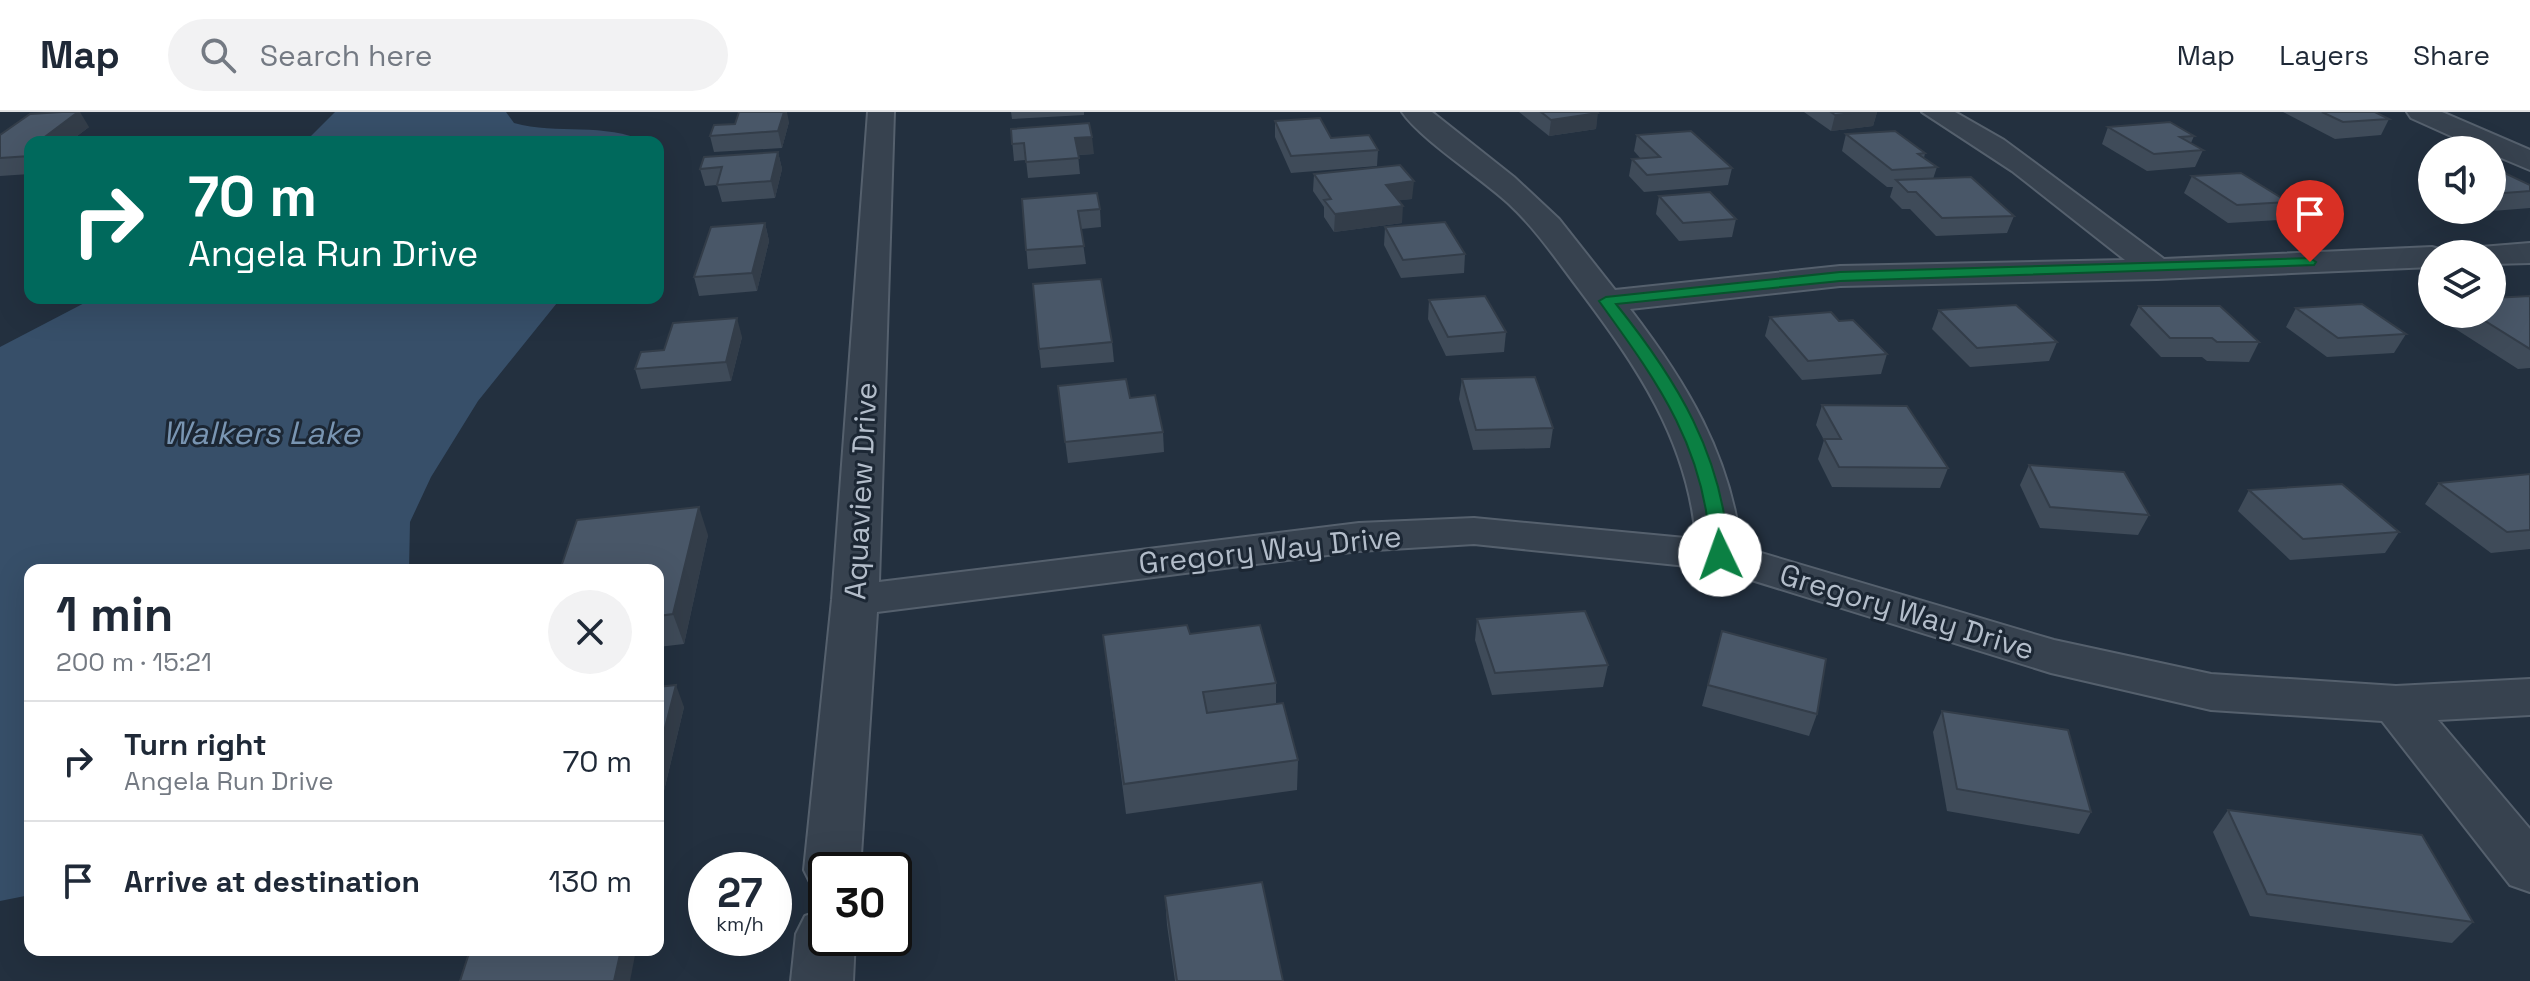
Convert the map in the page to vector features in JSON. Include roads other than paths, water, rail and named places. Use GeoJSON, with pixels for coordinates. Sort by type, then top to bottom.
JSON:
{"type":"FeatureCollection","features":[{"type":"Feature","properties":{"kind":"street","name":"Aquaview Drive"},"geometry":{"type":"LineString","coordinates":[[834,852],[855,600],[881,112]]}},
{"type":"Feature","properties":{"kind":"street"},"geometry":{"type":"LineString","coordinates":[[1415,112],[1533,210],[1645,350],[1673,397],[1707,469],[1718,510],[1720,555]]}},
{"type":"Feature","properties":{"kind":"street"},"geometry":{"type":"LineString","coordinates":[[1935,112],[1970,129],[2019,162],[2157,269]]}},
{"type":"Feature","properties":{"kind":"street"},"geometry":{"type":"LineString","coordinates":[[2420,112],[2530,161]]}},
{"type":"Feature","properties":{"kind":"street"},"geometry":{"type":"LineString","coordinates":[[2506,254],[2530,253]]}},
{"type":"Feature","properties":{"kind":"street"},"geometry":{"type":"LineString","coordinates":[[1606,301],[1840,276],[2157,269],[2418,258]]}},
{"type":"Feature","properties":{"kind":"street","name":"Gregory Way Drive"},"geometry":{"type":"LineString","coordinates":[[855,600],[1373,536],[1474,531],[1720,555],[2051,656],[2211,692],[2396,704],[2530,697]]}},
{"type":"Feature","properties":{"kind":"street"},"geometry":{"type":"LineString","coordinates":[[2396,704],[2530,869]]}},
{"type":"Feature","properties":{"kind":"street"},"geometry":{"type":"LineString","coordinates":[[822,981],[824,956]]}},
{"type":"Feature","properties":{"kind":"water"},"geometry":{"type":"Polygon","coordinates":[[[335,112],[506,112],[514,123],[630,136],[311,136],[335,112]]]}},
{"type":"Feature","properties":{"kind":"water","name":"Walkers Lake"},"geometry":{"type":"Polygon","coordinates":[[[82,304],[556,304],[478,401],[431,477],[410,522],[409,564],[24,564],[24,896],[0,901],[0,347],[82,304]]]}}]}
